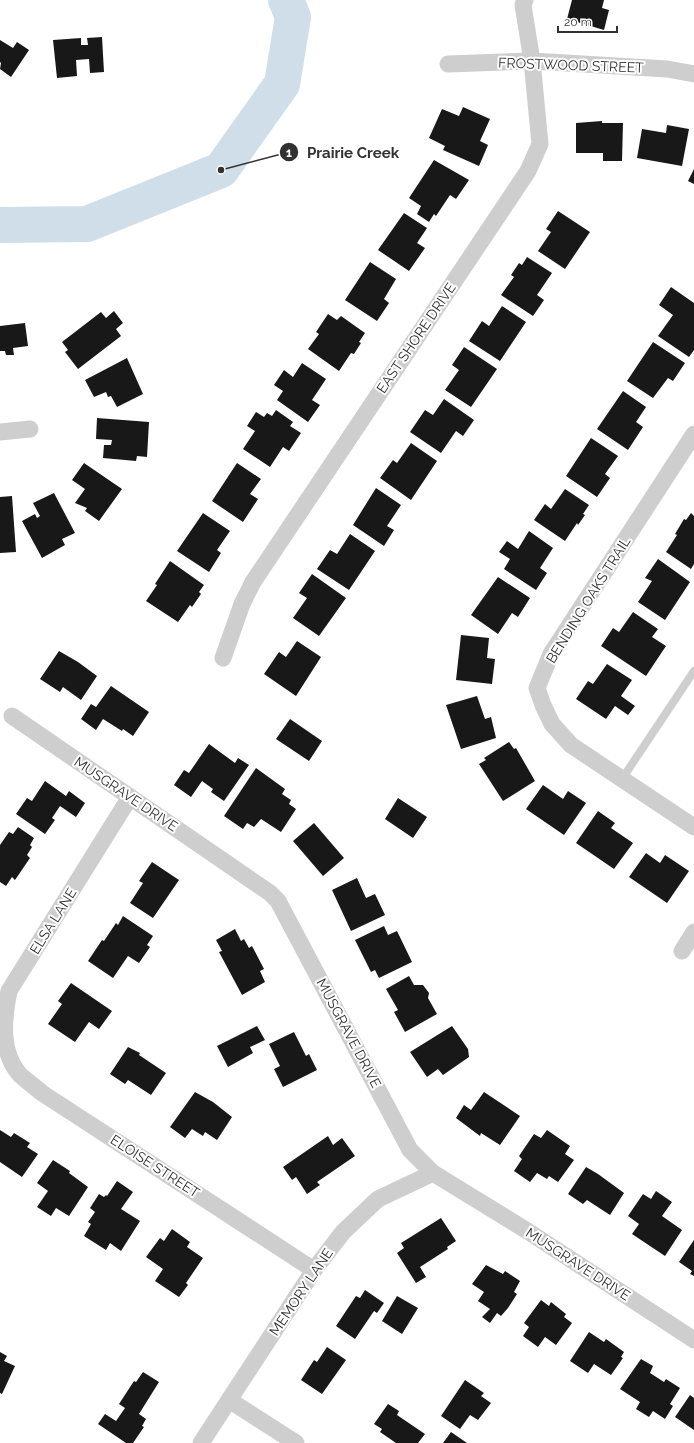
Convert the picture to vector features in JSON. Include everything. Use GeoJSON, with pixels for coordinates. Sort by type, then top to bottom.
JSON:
{"type":"FeatureCollection","features":[{"type":"Feature","properties":{"kind":"street","name":"EAST SHORE DRIVE"},"geometry":{"type":"LineString","coordinates":[[223,658],[242,604],[253,582],[528,171],[540,144],[532,61],[523,5],[525,0]]}},
{"type":"Feature","properties":{"kind":"street","name":"FROSTWOOD STREET"},"geometry":{"type":"LineString","coordinates":[[448,64],[532,61],[667,69],[694,74]]}},
{"type":"Feature","properties":{"kind":"street"},"geometry":{"type":"LineString","coordinates":[[0,432],[30,429]]}},
{"type":"Feature","properties":{"kind":"street","name":"BENDING OAKS TRAIL"},"geometry":{"type":"LineString","coordinates":[[694,434],[552,654],[537,688],[552,724],[571,745],[694,827]]}},
{"type":"Feature","properties":{"kind":"street","name":"MUSGRAVE DRIVE"},"geometry":{"type":"LineString","coordinates":[[12,716],[270,893],[278,901],[410,1150],[433,1173],[529,1232],[694,1340]]}},
{"type":"Feature","properties":{"kind":"street","name":"ELSA LANE"},"geometry":{"type":"LineString","coordinates":[[5,1054],[2,1027],[9,991],[130,797]]}},
{"type":"Feature","properties":{"kind":"street"},"geometry":{"type":"LineString","coordinates":[[682,951],[694,932]]}},
{"type":"Feature","properties":{"kind":"street","name":"ELOISE STREET"},"geometry":{"type":"LineString","coordinates":[[5,1054],[19,1074],[42,1092],[314,1270]]}},
{"type":"Feature","properties":{"kind":"street","name":"MEMORY LANE"},"geometry":{"type":"LineString","coordinates":[[201,1443],[314,1270],[343,1232],[378,1199],[433,1173]]}},
{"type":"Feature","properties":{"kind":"street"},"geometry":{"type":"LineString","coordinates":[[229,1400],[296,1443]]}},
{"type":"Feature","properties":{"kind":"lane"},"geometry":{"type":"LineString","coordinates":[[622,779],[694,672]]}},
{"type":"Feature","properties":{"kind":"building"},"geometry":{"type":"Polygon","coordinates":[[[572,0],[604,0],[602,8],[609,10],[604,30],[567,19],[572,0]]]}},
{"type":"Feature","properties":{"kind":"building"},"geometry":{"type":"Polygon","coordinates":[[[102,37],[104,72],[90,73],[89,59],[76,60],[77,76],[57,78],[53,40],[81,38],[81,45],[88,45],[87,38],[102,37]]]}},
{"type":"Feature","properties":{"kind":"building"},"geometry":{"type":"Polygon","coordinates":[[[0,40],[13,48],[17,42],[29,50],[11,77],[0,69],[0,40]]]}},
{"type":"Feature","properties":{"kind":"building"},"geometry":{"type":"Polygon","coordinates":[[[463,107],[490,119],[480,141],[488,145],[479,166],[443,150],[445,146],[429,138],[442,109],[459,116],[463,107]]]}},
{"type":"Feature","properties":{"kind":"building"},"geometry":{"type":"Polygon","coordinates":[[[602,121],[602,123],[623,123],[622,161],[603,161],[603,153],[576,153],[576,123],[602,121]]]}},
{"type":"Feature","properties":{"kind":"building"},"geometry":{"type":"Polygon","coordinates":[[[667,125],[689,129],[682,166],[637,158],[642,129],[666,133],[667,125]]]}},
{"type":"Feature","properties":{"kind":"building"},"geometry":{"type":"Polygon","coordinates":[[[434,160],[469,180],[456,199],[450,195],[436,216],[434,214],[429,222],[417,214],[421,206],[409,198],[434,160]]]}},
{"type":"Feature","properties":{"kind":"building"},"geometry":{"type":"Polygon","coordinates":[[[694,169],[694,184],[688,181],[694,169]]]}},
{"type":"Feature","properties":{"kind":"building"},"geometry":{"type":"Polygon","coordinates":[[[558,211],[590,232],[565,269],[538,251],[551,232],[546,229],[558,211]]]}},
{"type":"Feature","properties":{"kind":"building"},"geometry":{"type":"Polygon","coordinates":[[[404,213],[427,228],[417,243],[425,248],[409,271],[378,250],[404,213]]]}},
{"type":"Feature","properties":{"kind":"building"},"geometry":{"type":"Polygon","coordinates":[[[527,257],[552,273],[537,295],[544,300],[533,316],[501,295],[514,277],[511,275],[519,263],[522,265],[527,257]]]}},
{"type":"Feature","properties":{"kind":"building"},"geometry":{"type":"Polygon","coordinates":[[[370,262],[396,279],[384,299],[389,303],[377,321],[345,300],[370,262]]]}},
{"type":"Feature","properties":{"kind":"building"},"geometry":{"type":"Polygon","coordinates":[[[671,287],[694,303],[694,350],[689,357],[658,336],[673,315],[659,305],[671,287]]]}},
{"type":"Feature","properties":{"kind":"building"},"geometry":{"type":"Polygon","coordinates":[[[502,306],[526,322],[500,361],[469,341],[482,321],[489,326],[502,306]]]}},
{"type":"Feature","properties":{"kind":"building"},"geometry":{"type":"Polygon","coordinates":[[[114,311],[123,323],[116,329],[121,336],[78,369],[65,352],[68,350],[62,342],[101,312],[106,318],[114,311]]]}},
{"type":"Feature","properties":{"kind":"building"},"geometry":{"type":"Polygon","coordinates":[[[328,314],[337,320],[341,316],[365,333],[354,354],[351,353],[339,371],[308,349],[319,334],[316,332],[328,314]]]}},
{"type":"Feature","properties":{"kind":"building"},"geometry":{"type":"Polygon","coordinates":[[[25,323],[28,346],[13,348],[14,355],[6,355],[5,351],[0,351],[0,326],[25,323]]]}},
{"type":"Feature","properties":{"kind":"building"},"geometry":{"type":"Polygon","coordinates":[[[653,342],[685,363],[673,381],[668,378],[653,398],[627,381],[653,342]]]}},
{"type":"Feature","properties":{"kind":"building"},"geometry":{"type":"Polygon","coordinates":[[[464,347],[497,369],[471,407],[445,390],[459,370],[452,365],[464,347]]]}},
{"type":"Feature","properties":{"kind":"building"},"geometry":{"type":"Polygon","coordinates":[[[127,358],[143,394],[117,407],[111,396],[108,397],[106,392],[94,397],[85,380],[127,358]]]}},
{"type":"Feature","properties":{"kind":"building"},"geometry":{"type":"Polygon","coordinates":[[[302,363],[326,379],[312,400],[320,405],[308,422],[277,400],[283,391],[274,385],[284,370],[293,377],[302,363]]]}},
{"type":"Feature","properties":{"kind":"building"},"geometry":{"type":"Polygon","coordinates":[[[623,391],[646,407],[636,422],[643,427],[628,450],[597,429],[623,391]]]}},
{"type":"Feature","properties":{"kind":"building"},"geometry":{"type":"Polygon","coordinates":[[[444,399],[474,420],[463,436],[456,431],[441,453],[410,432],[425,410],[433,415],[444,399]]]}},
{"type":"Feature","properties":{"kind":"building"},"geometry":{"type":"Polygon","coordinates":[[[276,410],[293,422],[290,426],[301,433],[289,451],[283,447],[270,467],[243,449],[255,431],[247,426],[256,412],[264,417],[267,413],[272,416],[276,410]]]}},
{"type":"Feature","properties":{"kind":"building"},"geometry":{"type":"Polygon","coordinates":[[[97,418],[149,422],[147,457],[137,456],[136,461],[103,458],[104,445],[111,445],[112,440],[96,439],[97,418]]]}},
{"type":"Feature","properties":{"kind":"building"},"geometry":{"type":"Polygon","coordinates":[[[591,438],[618,456],[605,474],[610,478],[597,497],[566,476],[591,438]]]}},
{"type":"Feature","properties":{"kind":"building"},"geometry":{"type":"Polygon","coordinates":[[[411,443],[437,461],[411,500],[380,478],[393,460],[397,463],[411,443]]]}},
{"type":"Feature","properties":{"kind":"building"},"geometry":{"type":"Polygon","coordinates":[[[84,463],[122,489],[99,521],[85,511],[87,508],[75,503],[85,489],[72,480],[84,463]]]}},
{"type":"Feature","properties":{"kind":"building"},"geometry":{"type":"Polygon","coordinates":[[[237,463],[261,479],[250,494],[258,499],[243,522],[212,501],[237,463]]]}},
{"type":"Feature","properties":{"kind":"building"},"geometry":{"type":"Polygon","coordinates":[[[376,488],[401,505],[387,526],[394,530],[384,546],[353,525],[376,488]]]}},
{"type":"Feature","properties":{"kind":"building"},"geometry":{"type":"Polygon","coordinates":[[[565,489],[589,505],[583,514],[585,515],[578,525],[577,523],[565,541],[534,520],[545,504],[551,509],[565,489]]]}},
{"type":"Feature","properties":{"kind":"building"},"geometry":{"type":"Polygon","coordinates":[[[54,493],[75,533],[62,539],[65,545],[42,558],[22,521],[35,514],[37,518],[40,516],[33,503],[54,493]]]}},
{"type":"Feature","properties":{"kind":"building"},"geometry":{"type":"Polygon","coordinates":[[[12,496],[16,552],[0,553],[0,497],[12,496]]]}},
{"type":"Feature","properties":{"kind":"building"},"geometry":{"type":"Polygon","coordinates":[[[203,513],[230,531],[217,550],[221,553],[209,572],[177,551],[203,513]]]}},
{"type":"Feature","properties":{"kind":"building"},"geometry":{"type":"Polygon","coordinates":[[[691,513],[694,516],[694,564],[691,569],[666,552],[677,535],[675,534],[684,519],[686,520],[691,513]]]}},
{"type":"Feature","properties":{"kind":"building"},"geometry":{"type":"Polygon","coordinates":[[[529,531],[553,548],[540,568],[547,573],[536,590],[504,569],[510,559],[499,552],[507,541],[518,549],[529,531]]]}},
{"type":"Feature","properties":{"kind":"building"},"geometry":{"type":"Polygon","coordinates":[[[350,534],[375,551],[349,590],[317,569],[330,550],[337,554],[350,534]]]}},
{"type":"Feature","properties":{"kind":"building"},"geometry":{"type":"Polygon","coordinates":[[[658,559],[690,582],[665,620],[638,602],[652,581],[645,578],[658,559]]]}},
{"type":"Feature","properties":{"kind":"building"},"geometry":{"type":"Polygon","coordinates":[[[170,561],[204,585],[199,592],[201,594],[192,607],[190,605],[178,622],[146,601],[157,585],[155,584],[170,561]]]}},
{"type":"Feature","properties":{"kind":"building"},"geometry":{"type":"Polygon","coordinates":[[[312,574],[346,598],[319,636],[293,618],[307,598],[299,593],[312,574]]]}},
{"type":"Feature","properties":{"kind":"building"},"geometry":{"type":"Polygon","coordinates":[[[498,577],[530,598],[518,617],[512,613],[498,634],[471,615],[498,577]]]}},
{"type":"Feature","properties":{"kind":"building"},"geometry":{"type":"Polygon","coordinates":[[[633,612],[658,629],[652,637],[666,646],[646,676],[601,646],[613,628],[619,632],[633,612]]]}},
{"type":"Feature","properties":{"kind":"building"},"geometry":{"type":"Polygon","coordinates":[[[461,635],[489,638],[487,658],[495,659],[492,684],[456,680],[461,635]]]}},
{"type":"Feature","properties":{"kind":"building"},"geometry":{"type":"Polygon","coordinates":[[[297,641],[321,657],[296,696],[264,674],[279,652],[286,657],[297,641]]]}},
{"type":"Feature","properties":{"kind":"building"},"geometry":{"type":"Polygon","coordinates":[[[59,651],[78,662],[97,676],[81,700],[63,687],[60,692],[40,679],[59,651]]]}},
{"type":"Feature","properties":{"kind":"building"},"geometry":{"type":"Polygon","coordinates":[[[607,664],[632,680],[621,696],[635,706],[628,715],[615,706],[606,719],[576,699],[588,681],[593,684],[607,664]]]}},
{"type":"Feature","properties":{"kind":"building"},"geometry":{"type":"Polygon","coordinates":[[[111,686],[149,712],[133,736],[103,719],[96,730],[81,719],[91,704],[96,707],[111,686]]]}},
{"type":"Feature","properties":{"kind":"building"},"geometry":{"type":"Polygon","coordinates":[[[477,696],[485,719],[491,717],[496,738],[461,749],[446,705],[477,696]]]}},
{"type":"Feature","properties":{"kind":"building"},"geometry":{"type":"Polygon","coordinates":[[[290,719],[322,741],[309,761],[276,739],[290,719]]]}},
{"type":"Feature","properties":{"kind":"building"},"geometry":{"type":"Polygon","coordinates":[[[509,742],[514,749],[516,748],[535,781],[503,801],[479,764],[486,760],[484,758],[509,742]]]}},
{"type":"Feature","properties":{"kind":"building"},"geometry":{"type":"Polygon","coordinates":[[[209,744],[235,763],[238,758],[249,765],[224,801],[211,792],[213,789],[202,781],[191,797],[174,785],[184,770],[189,773],[209,744]]]}},
{"type":"Feature","properties":{"kind":"building"},"geometry":{"type":"Polygon","coordinates":[[[256,768],[285,789],[282,794],[291,800],[289,804],[296,809],[281,832],[261,819],[254,827],[247,823],[243,829],[224,816],[256,768]]]}},
{"type":"Feature","properties":{"kind":"building"},"geometry":{"type":"Polygon","coordinates":[[[45,781],[66,796],[69,791],[85,803],[76,817],[60,806],[52,818],[55,820],[45,834],[16,814],[27,798],[32,801],[45,781]]]}},
{"type":"Feature","properties":{"kind":"building"},"geometry":{"type":"Polygon","coordinates":[[[543,785],[563,799],[568,791],[586,803],[564,835],[526,809],[543,785]]]}},
{"type":"Feature","properties":{"kind":"building"},"geometry":{"type":"Polygon","coordinates":[[[398,798],[427,817],[413,838],[385,819],[398,798]]]}},
{"type":"Feature","properties":{"kind":"building"},"geometry":{"type":"Polygon","coordinates":[[[598,811],[615,823],[611,828],[633,843],[614,869],[576,843],[598,811]]]}},
{"type":"Feature","properties":{"kind":"building"},"geometry":{"type":"Polygon","coordinates":[[[314,823],[344,858],[323,876],[293,841],[314,823]]]}},
{"type":"Feature","properties":{"kind":"building"},"geometry":{"type":"Polygon","coordinates":[[[18,827],[34,838],[30,845],[32,847],[27,855],[30,858],[15,880],[12,877],[6,886],[0,882],[0,845],[9,832],[13,834],[18,827]]]}},
{"type":"Feature","properties":{"kind":"building"},"geometry":{"type":"Polygon","coordinates":[[[646,853],[660,863],[665,855],[689,871],[667,903],[629,877],[646,853]]]}},
{"type":"Feature","properties":{"kind":"building"},"geometry":{"type":"Polygon","coordinates":[[[152,862],[179,880],[153,918],[130,903],[143,883],[139,881],[152,862]]]}},
{"type":"Feature","properties":{"kind":"building"},"geometry":{"type":"Polygon","coordinates":[[[357,878],[366,898],[375,894],[385,915],[351,931],[332,890],[357,878]]]}},
{"type":"Feature","properties":{"kind":"building"},"geometry":{"type":"Polygon","coordinates":[[[123,916],[153,936],[147,945],[150,947],[139,963],[128,956],[113,978],[88,961],[102,940],[104,941],[116,923],[118,925],[123,916]]]}},
{"type":"Feature","properties":{"kind":"building"},"geometry":{"type":"Polygon","coordinates":[[[384,926],[388,935],[397,931],[412,962],[379,978],[375,970],[371,972],[355,940],[384,926]]]}},
{"type":"Feature","properties":{"kind":"building"},"geometry":{"type":"Polygon","coordinates":[[[235,929],[241,941],[244,939],[249,948],[252,946],[264,969],[260,971],[265,982],[242,995],[219,952],[222,951],[216,940],[235,929]]]}},
{"type":"Feature","properties":{"kind":"building"},"geometry":{"type":"Polygon","coordinates":[[[409,976],[414,985],[423,985],[429,993],[428,998],[437,1014],[405,1032],[394,1012],[398,1010],[386,989],[409,976]]]}},
{"type":"Feature","properties":{"kind":"building"},"geometry":{"type":"Polygon","coordinates":[[[71,983],[112,1011],[99,1029],[89,1022],[75,1042],[48,1024],[62,1004],[58,1001],[71,983]]]}},
{"type":"Feature","properties":{"kind":"building"},"geometry":{"type":"Polygon","coordinates":[[[257,1026],[265,1040],[250,1047],[253,1053],[228,1067],[217,1046],[257,1026]]]}},
{"type":"Feature","properties":{"kind":"building"},"geometry":{"type":"Polygon","coordinates":[[[452,1026],[468,1049],[469,1057],[443,1075],[438,1069],[427,1077],[410,1052],[452,1026]]]}},
{"type":"Feature","properties":{"kind":"building"},"geometry":{"type":"Polygon","coordinates":[[[294,1032],[306,1056],[309,1054],[317,1070],[283,1087],[274,1069],[280,1066],[269,1044],[294,1032]]]}},
{"type":"Feature","properties":{"kind":"building"},"geometry":{"type":"Polygon","coordinates":[[[128,1047],[140,1053],[139,1055],[166,1073],[151,1095],[128,1080],[125,1084],[110,1074],[128,1047]]]}},
{"type":"Feature","properties":{"kind":"building"},"geometry":{"type":"Polygon","coordinates":[[[195,1092],[213,1102],[232,1117],[217,1140],[205,1132],[203,1136],[192,1129],[185,1138],[170,1127],[195,1092]]]}},
{"type":"Feature","properties":{"kind":"building"},"geometry":{"type":"Polygon","coordinates":[[[484,1092],[520,1116],[500,1145],[481,1133],[480,1136],[456,1118],[464,1105],[471,1110],[484,1092]]]}},
{"type":"Feature","properties":{"kind":"building"},"geometry":{"type":"Polygon","coordinates":[[[0,1130],[11,1137],[14,1133],[30,1143],[27,1147],[38,1154],[22,1177],[0,1162],[0,1130]]]}},
{"type":"Feature","properties":{"kind":"building"},"geometry":{"type":"Polygon","coordinates":[[[547,1130],[570,1146],[565,1154],[574,1160],[558,1182],[549,1176],[547,1179],[537,1173],[530,1182],[514,1171],[522,1159],[519,1156],[534,1134],[541,1138],[547,1130]]]}},
{"type":"Feature","properties":{"kind":"building"},"geometry":{"type":"Polygon","coordinates":[[[328,1136],[333,1145],[342,1138],[355,1156],[317,1182],[320,1185],[307,1194],[296,1177],[292,1180],[283,1167],[328,1136]]]}},
{"type":"Feature","properties":{"kind":"building"},"geometry":{"type":"Polygon","coordinates":[[[53,1160],[70,1171],[69,1173],[88,1187],[69,1216],[56,1208],[51,1216],[37,1207],[48,1191],[37,1183],[53,1160]]]}},
{"type":"Feature","properties":{"kind":"building"},"geometry":{"type":"Polygon","coordinates":[[[586,1167],[624,1193],[610,1215],[587,1200],[583,1204],[568,1194],[586,1167]]]}},
{"type":"Feature","properties":{"kind":"building"},"geometry":{"type":"Polygon","coordinates":[[[117,1181],[133,1192],[121,1209],[140,1221],[121,1251],[110,1243],[106,1250],[84,1236],[91,1224],[88,1222],[95,1212],[90,1208],[99,1194],[104,1197],[106,1195],[107,1196],[117,1181]]]}},
{"type":"Feature","properties":{"kind":"building"},"geometry":{"type":"Polygon","coordinates":[[[656,1191],[672,1202],[662,1216],[682,1230],[665,1256],[632,1234],[639,1224],[628,1216],[643,1194],[651,1199],[656,1191]]]}},
{"type":"Feature","properties":{"kind":"building"},"geometry":{"type":"Polygon","coordinates":[[[441,1218],[456,1241],[447,1247],[448,1249],[420,1267],[426,1277],[416,1283],[397,1253],[404,1248],[401,1243],[441,1218]]]}},
{"type":"Feature","properties":{"kind":"building"},"geometry":{"type":"Polygon","coordinates":[[[172,1229],[190,1242],[187,1247],[203,1258],[186,1283],[188,1285],[179,1297],[155,1281],[163,1269],[146,1257],[160,1238],[164,1241],[172,1229]]]}},
{"type":"Feature","properties":{"kind":"building"},"geometry":{"type":"Polygon","coordinates":[[[694,1240],[694,1276],[690,1274],[692,1271],[679,1262],[694,1240]]]}},
{"type":"Feature","properties":{"kind":"building"},"geometry":{"type":"Polygon","coordinates":[[[486,1265],[503,1274],[505,1271],[520,1281],[514,1292],[517,1294],[508,1308],[501,1316],[497,1313],[490,1323],[482,1317],[490,1309],[478,1301],[484,1292],[472,1284],[486,1265]]]}},
{"type":"Feature","properties":{"kind":"building"},"geometry":{"type":"Polygon","coordinates":[[[365,1290],[384,1303],[377,1313],[374,1311],[355,1339],[336,1326],[356,1296],[360,1298],[365,1290]]]}},
{"type":"Feature","properties":{"kind":"building"},"geometry":{"type":"Polygon","coordinates":[[[397,1296],[418,1308],[402,1334],[382,1321],[397,1296]]]}},
{"type":"Feature","properties":{"kind":"building"},"geometry":{"type":"Polygon","coordinates":[[[541,1300],[549,1306],[551,1302],[566,1314],[564,1317],[572,1323],[556,1345],[545,1337],[538,1347],[523,1336],[529,1327],[524,1323],[541,1300]]]}},
{"type":"Feature","properties":{"kind":"building"},"geometry":{"type":"Polygon","coordinates":[[[589,1332],[604,1342],[606,1339],[624,1352],[621,1357],[623,1358],[611,1375],[594,1364],[588,1373],[570,1361],[589,1332]]]}},
{"type":"Feature","properties":{"kind":"building"},"geometry":{"type":"Polygon","coordinates":[[[327,1347],[346,1360],[322,1394],[301,1380],[314,1360],[317,1362],[327,1347]]]}},
{"type":"Feature","properties":{"kind":"building"},"geometry":{"type":"Polygon","coordinates":[[[0,1352],[7,1356],[4,1361],[15,1366],[2,1394],[0,1393],[0,1352]]]}},
{"type":"Feature","properties":{"kind":"building"},"geometry":{"type":"Polygon","coordinates":[[[641,1359],[653,1366],[650,1373],[664,1382],[666,1379],[680,1388],[670,1404],[673,1406],[665,1419],[653,1411],[649,1417],[636,1409],[640,1402],[620,1389],[641,1359]]]}},
{"type":"Feature","properties":{"kind":"building"},"geometry":{"type":"Polygon","coordinates":[[[143,1372],[159,1382],[139,1414],[146,1419],[142,1426],[144,1427],[133,1443],[126,1443],[98,1424],[105,1414],[116,1421],[125,1408],[119,1404],[134,1381],[136,1382],[143,1372]]]}},
{"type":"Feature","properties":{"kind":"building"},"geometry":{"type":"Polygon","coordinates":[[[465,1380],[484,1393],[481,1396],[491,1403],[478,1420],[470,1415],[460,1429],[441,1416],[465,1380]]]}},
{"type":"Feature","properties":{"kind":"building"},"geometry":{"type":"Polygon","coordinates":[[[690,1395],[694,1398],[694,1430],[675,1417],[690,1395]]]}},
{"type":"Feature","properties":{"kind":"building"},"geometry":{"type":"Polygon","coordinates":[[[388,1404],[399,1411],[397,1415],[425,1434],[418,1443],[396,1443],[380,1432],[382,1429],[374,1424],[388,1404]]]}},
{"type":"Feature","properties":{"kind":"building"},"geometry":{"type":"Polygon","coordinates":[[[451,1432],[467,1443],[443,1443],[451,1432]]]}},
{"type":"Feature","properties":{"kind":"waterway"},"geometry":{"type":"LineString","coordinates":[[0,225],[87,224],[221,170],[282,84],[293,17],[286,0]]}},
{"type":"Feature","properties":{"kind":"place","name":"Prairie Creek"},"geometry":{"type":"Point","coordinates":[221,170]}}]}
